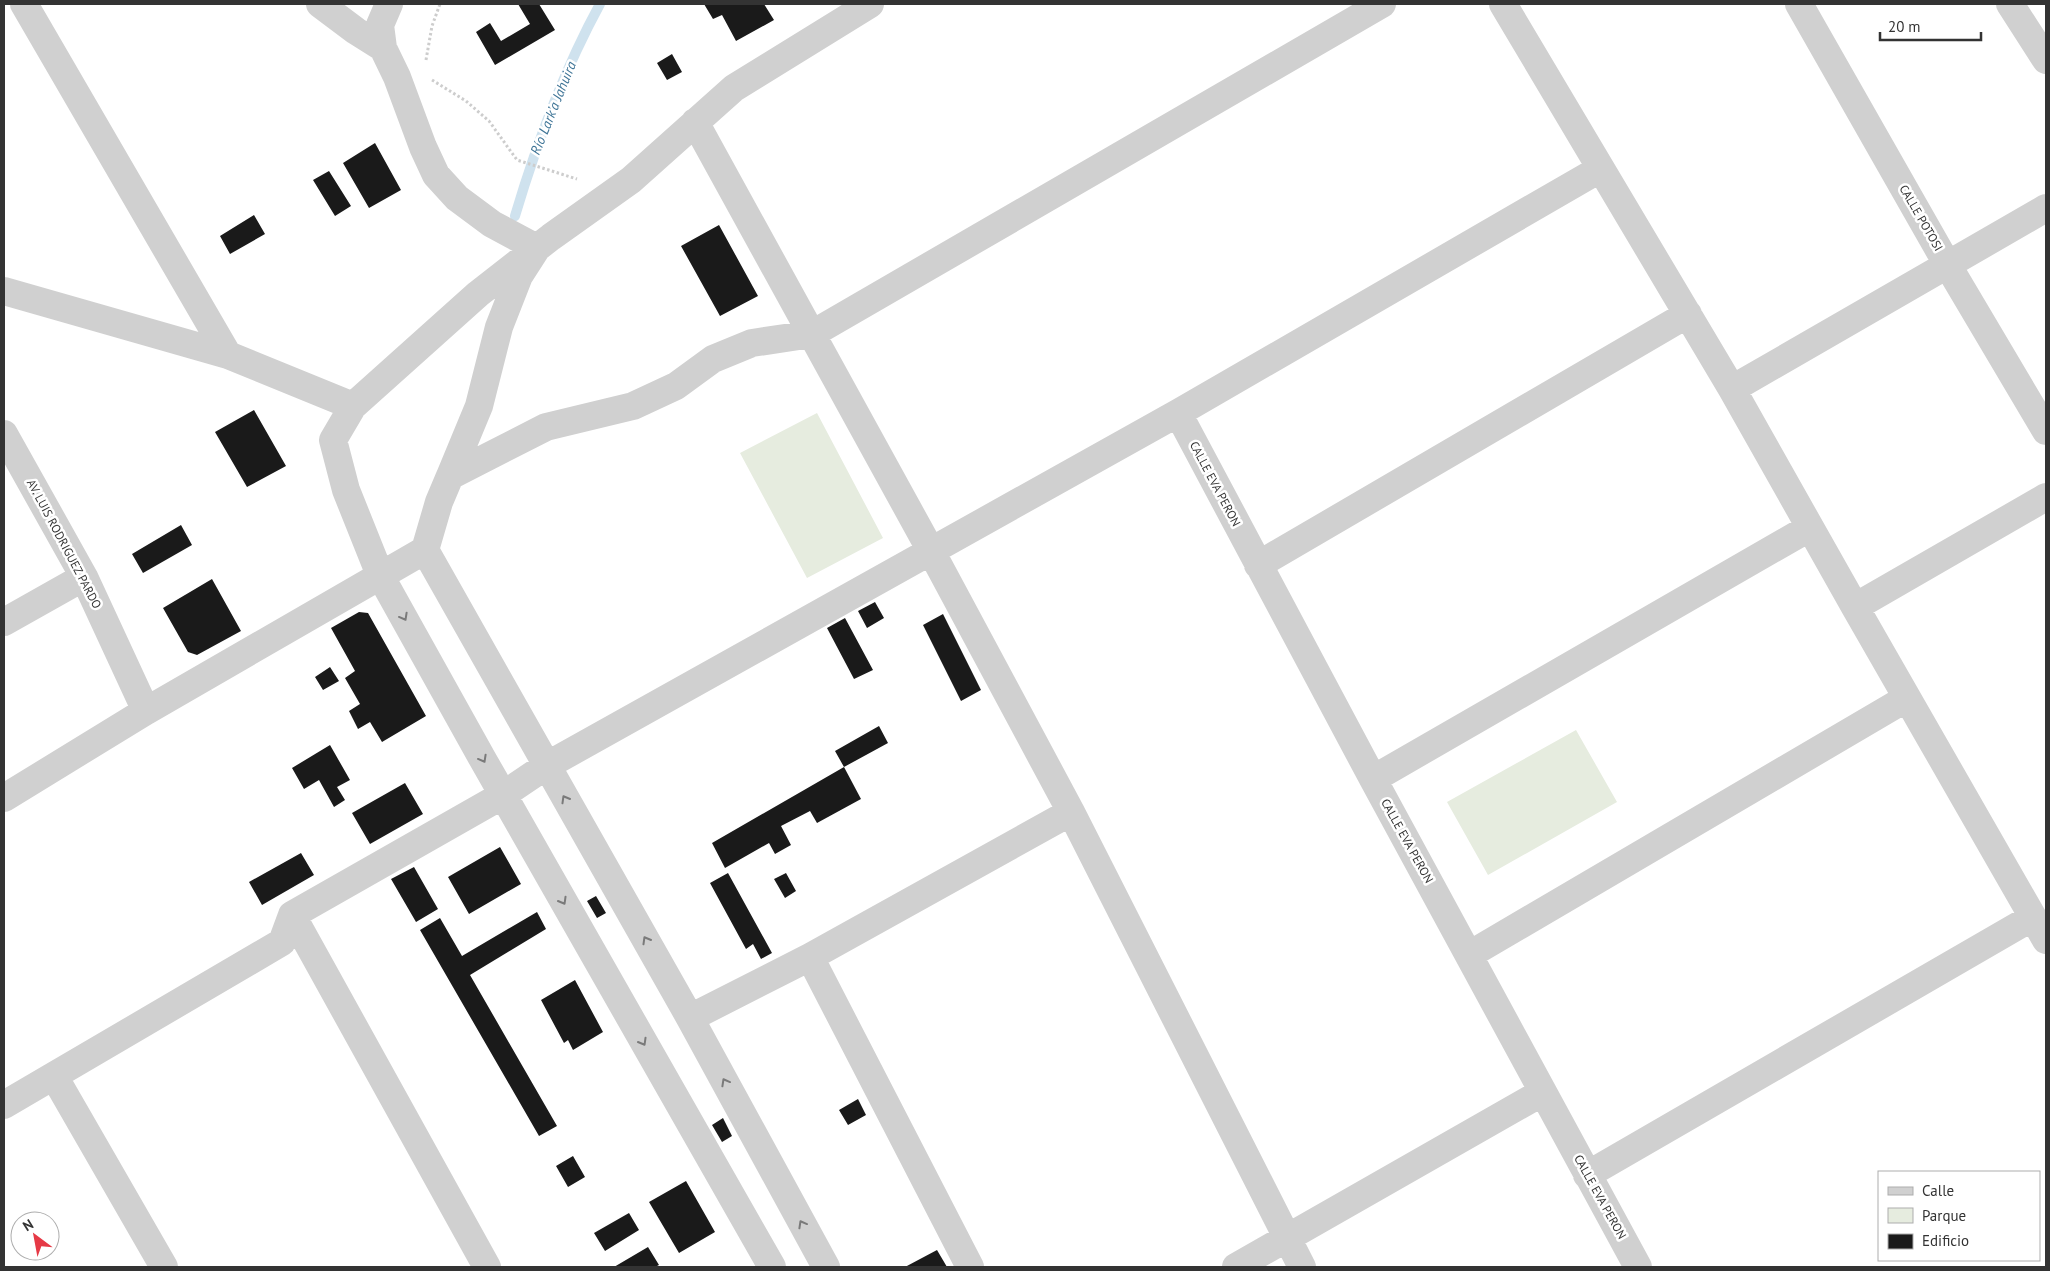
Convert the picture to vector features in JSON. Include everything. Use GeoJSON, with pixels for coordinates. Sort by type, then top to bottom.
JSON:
{"type":"FeatureCollection","features":[{"type":"Feature","properties":{"kind":"street"},"geometry":{"type":"LineString","coordinates":[[24,4],[228,355]]}},
{"type":"Feature","properties":{"kind":"street"},"geometry":{"type":"LineString","coordinates":[[320,4],[356,31],[383,48]]}},
{"type":"Feature","properties":{"kind":"street"},"geometry":{"type":"LineString","coordinates":[[389,4],[380,25],[383,48],[398,77],[423,147],[436,175],[457,198],[485,218],[537,248]]}},
{"type":"Feature","properties":{"kind":"street"},"geometry":{"type":"LineString","coordinates":[[772,1267],[503,795],[380,574],[346,490],[333,440],[353,406],[478,294],[537,248],[631,180],[734,88],[870,4]]}},
{"type":"Feature","properties":{"kind":"street"},"geometry":{"type":"LineString","coordinates":[[450,476],[546,427],[633,406],[676,386],[713,359],[752,343],[812,334],[1382,4]]}},
{"type":"Feature","properties":{"kind":"street"},"geometry":{"type":"LineString","coordinates":[[1503,4],[1732,389],[2040,928],[1587,1175]]}},
{"type":"Feature","properties":{"kind":"street","name":"CALLE POTOSI"},"geometry":{"type":"LineString","coordinates":[[1799,4],[1947,264],[2046,431]]}},
{"type":"Feature","properties":{"kind":"street"},"geometry":{"type":"LineString","coordinates":[[2010,4],[2046,60]]}},
{"type":"Feature","properties":{"kind":"street"},"geometry":{"type":"LineString","coordinates":[[695,122],[931,551],[1071,812],[1302,1267]]}},
{"type":"Feature","properties":{"kind":"street"},"geometry":{"type":"LineString","coordinates":[[4,1105],[282,942],[292,915],[503,795],[546,766],[1178,413],[1600,169]]}},
{"type":"Feature","properties":{"kind":"street"},"geometry":{"type":"LineString","coordinates":[[1732,389],[2046,208]]}},
{"type":"Feature","properties":{"kind":"street"},"geometry":{"type":"LineString","coordinates":[[4,798],[146,711],[424,550],[439,502],[479,406],[499,326],[518,276],[537,248]]}},
{"type":"Feature","properties":{"kind":"street"},"geometry":{"type":"LineString","coordinates":[[4,291],[228,355],[353,406]]}},
{"type":"Feature","properties":{"kind":"street"},"geometry":{"type":"LineString","coordinates":[[1258,565],[1688,314]]}},
{"type":"Feature","properties":{"kind":"street","name":"CALLE EVA PERON"},"geometry":{"type":"LineString","coordinates":[[1178,413],[1373,779],[1638,1267]]}},
{"type":"Feature","properties":{"kind":"street","name":"AV. LUIS RODRIGUEZ PARDO"},"geometry":{"type":"LineString","coordinates":[[4,434],[84,577],[146,711]]}},
{"type":"Feature","properties":{"kind":"street"},"geometry":{"type":"LineString","coordinates":[[1855,607],[2046,497]]}},
{"type":"Feature","properties":{"kind":"street"},"geometry":{"type":"LineString","coordinates":[[1373,779],[1810,528]]}},
{"type":"Feature","properties":{"kind":"street"},"geometry":{"type":"LineString","coordinates":[[424,550],[690,1018],[826,1267]]}},
{"type":"Feature","properties":{"kind":"street"},"geometry":{"type":"LineString","coordinates":[[4,622],[84,577]]}},
{"type":"Feature","properties":{"kind":"street"},"geometry":{"type":"LineString","coordinates":[[1469,955],[1907,698]]}},
{"type":"Feature","properties":{"kind":"street"},"geometry":{"type":"LineString","coordinates":[[690,1018],[810,957],[1071,812]]}},
{"type":"Feature","properties":{"kind":"street"},"geometry":{"type":"LineString","coordinates":[[292,915],[488,1267]]}},
{"type":"Feature","properties":{"kind":"street"},"geometry":{"type":"LineString","coordinates":[[810,957],[970,1267]]}},
{"type":"Feature","properties":{"kind":"street"},"geometry":{"type":"LineString","coordinates":[[54,1076],[164,1267]]}},
{"type":"Feature","properties":{"kind":"street"},"geometry":{"type":"LineString","coordinates":[[1236,1267],[1543,1092]]}},
{"type":"Feature","properties":{"kind":"path"},"geometry":{"type":"LineString","coordinates":[[426,65],[426,53],[440,4]]}},
{"type":"Feature","properties":{"kind":"path"},"geometry":{"type":"LineString","coordinates":[[429,78],[466,101],[489,121],[517,160],[551,171]]}},
{"type":"Feature","properties":{"kind":"green space"},"geometry":{"type":"Polygon","coordinates":[[[817,413],[883,538],[807,578],[740,453],[817,413]]]}},
{"type":"Feature","properties":{"kind":"green space"},"geometry":{"type":"Polygon","coordinates":[[[1576,730],[1617,802],[1488,875],[1447,802],[1576,730]]]}},
{"type":"Feature","properties":{"kind":"building"},"geometry":{"type":"Polygon","coordinates":[[[518,4],[539,4],[555,30],[495,65],[476,32],[490,23],[501,41],[530,24],[518,4]]]}},
{"type":"Feature","properties":{"kind":"building"},"geometry":{"type":"Polygon","coordinates":[[[704,4],[764,4],[774,20],[736,41],[722,15],[713,19],[704,4]]]}},
{"type":"Feature","properties":{"kind":"building"},"geometry":{"type":"Polygon","coordinates":[[[672,54],[682,72],[667,80],[657,63],[672,54]]]}},
{"type":"Feature","properties":{"kind":"building"},"geometry":{"type":"Polygon","coordinates":[[[375,143],[401,190],[369,208],[343,163],[375,143]]]}},
{"type":"Feature","properties":{"kind":"building"},"geometry":{"type":"Polygon","coordinates":[[[329,171],[351,206],[335,216],[313,180],[329,171]]]}},
{"type":"Feature","properties":{"kind":"building"},"geometry":{"type":"Polygon","coordinates":[[[254,215],[265,234],[230,254],[220,236],[254,215]]]}},
{"type":"Feature","properties":{"kind":"building"},"geometry":{"type":"Polygon","coordinates":[[[719,225],[758,296],[720,316],[681,246],[719,225]]]}},
{"type":"Feature","properties":{"kind":"building"},"geometry":{"type":"Polygon","coordinates":[[[254,410],[286,466],[247,487],[215,432],[254,410]]]}},
{"type":"Feature","properties":{"kind":"building"},"geometry":{"type":"Polygon","coordinates":[[[181,525],[192,545],[143,573],[132,554],[181,525]]]}},
{"type":"Feature","properties":{"kind":"building"},"geometry":{"type":"Polygon","coordinates":[[[212,579],[241,631],[197,655],[188,652],[163,608],[212,579]]]}},
{"type":"Feature","properties":{"kind":"building"},"geometry":{"type":"Polygon","coordinates":[[[875,602],[884,618],[867,628],[858,611],[875,602]]]}},
{"type":"Feature","properties":{"kind":"building"},"geometry":{"type":"Polygon","coordinates":[[[359,612],[368,613],[426,716],[382,742],[370,722],[358,729],[349,711],[360,704],[345,678],[355,671],[331,628],[359,612]]]}},
{"type":"Feature","properties":{"kind":"building"},"geometry":{"type":"Polygon","coordinates":[[[943,614],[981,690],[961,701],[923,625],[943,614]]]}},
{"type":"Feature","properties":{"kind":"building"},"geometry":{"type":"Polygon","coordinates":[[[845,618],[873,670],[854,679],[827,628],[845,618]]]}},
{"type":"Feature","properties":{"kind":"building"},"geometry":{"type":"Polygon","coordinates":[[[330,667],[339,681],[323,690],[315,677],[330,667]]]}},
{"type":"Feature","properties":{"kind":"building"},"geometry":{"type":"Polygon","coordinates":[[[879,726],[888,743],[844,767],[835,751],[879,726]]]}},
{"type":"Feature","properties":{"kind":"building"},"geometry":{"type":"Polygon","coordinates":[[[330,745],[350,780],[337,787],[345,800],[334,807],[319,780],[304,789],[292,768],[330,745]]]}},
{"type":"Feature","properties":{"kind":"building"},"geometry":{"type":"Polygon","coordinates":[[[844,767],[861,799],[817,823],[810,811],[781,826],[791,845],[775,854],[769,843],[725,868],[712,843],[844,767]]]}},
{"type":"Feature","properties":{"kind":"building"},"geometry":{"type":"Polygon","coordinates":[[[405,783],[423,814],[370,844],[352,813],[405,783]]]}},
{"type":"Feature","properties":{"kind":"building"},"geometry":{"type":"Polygon","coordinates":[[[500,847],[521,884],[469,914],[448,877],[500,847]]]}},
{"type":"Feature","properties":{"kind":"building"},"geometry":{"type":"Polygon","coordinates":[[[301,853],[314,875],[262,905],[249,882],[301,853]]]}},
{"type":"Feature","properties":{"kind":"building"},"geometry":{"type":"Polygon","coordinates":[[[414,867],[438,909],[416,922],[391,879],[414,867]]]}},
{"type":"Feature","properties":{"kind":"building"},"geometry":{"type":"Polygon","coordinates":[[[728,873],[772,953],[761,959],[753,944],[746,949],[710,883],[728,873]]]}},
{"type":"Feature","properties":{"kind":"building"},"geometry":{"type":"Polygon","coordinates":[[[786,873],[796,891],[785,898],[774,879],[786,873]]]}},
{"type":"Feature","properties":{"kind":"building"},"geometry":{"type":"Polygon","coordinates":[[[596,896],[606,913],[597,918],[587,901],[596,896]]]}},
{"type":"Feature","properties":{"kind":"building"},"geometry":{"type":"Polygon","coordinates":[[[537,912],[546,929],[470,975],[557,1126],[539,1136],[420,930],[440,918],[462,956],[537,912]]]}},
{"type":"Feature","properties":{"kind":"building"},"geometry":{"type":"Polygon","coordinates":[[[575,980],[603,1032],[573,1050],[568,1040],[564,1043],[541,1000],[575,980]]]}},
{"type":"Feature","properties":{"kind":"building"},"geometry":{"type":"Polygon","coordinates":[[[858,1099],[866,1115],[848,1125],[839,1110],[858,1099]]]}},
{"type":"Feature","properties":{"kind":"building"},"geometry":{"type":"Polygon","coordinates":[[[723,1118],[732,1136],[722,1142],[712,1125],[723,1118]]]}},
{"type":"Feature","properties":{"kind":"building"},"geometry":{"type":"Polygon","coordinates":[[[573,1156],[585,1177],[568,1187],[556,1166],[573,1156]]]}},
{"type":"Feature","properties":{"kind":"building"},"geometry":{"type":"Polygon","coordinates":[[[686,1181],[715,1232],[679,1253],[649,1202],[686,1181]]]}},
{"type":"Feature","properties":{"kind":"building"},"geometry":{"type":"Polygon","coordinates":[[[629,1213],[639,1230],[605,1251],[594,1233],[629,1213]]]}},
{"type":"Feature","properties":{"kind":"building"},"geometry":{"type":"Polygon","coordinates":[[[648,1247],[659,1265],[655,1267],[614,1267],[648,1247]]]}},
{"type":"Feature","properties":{"kind":"building"},"geometry":{"type":"Polygon","coordinates":[[[937,1250],[947,1267],[905,1267],[937,1250]]]}},
{"type":"Feature","properties":{"kind":"waterway","name":"Río Lark’a Jahuira"},"geometry":{"type":"LineString","coordinates":[[515,216],[532,161],[552,108],[574,55],[600,4]]}}]}
